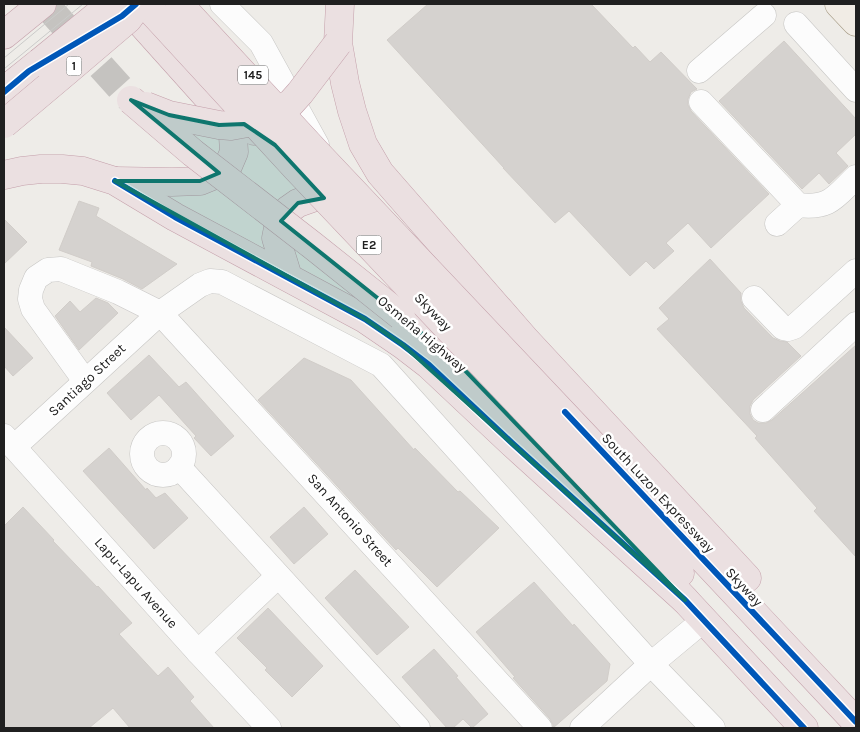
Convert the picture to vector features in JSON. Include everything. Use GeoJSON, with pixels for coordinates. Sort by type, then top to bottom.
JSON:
{"type":"FeatureCollection","features":[{"type":"Feature","properties":{"kind":"highway"},"geometry":{"type":"LineString","coordinates":[[4,17],[20,4]]}},
{"type":"Feature","properties":{"kind":"highway"},"geometry":{"type":"LineString","coordinates":[[4,35],[42,4]]}},
{"type":"Feature","properties":{"kind":"highway","name":"1"},"geometry":{"type":"LineString","coordinates":[[4,91],[111,4]]}},
{"type":"Feature","properties":{"kind":"highway"},"geometry":{"type":"LineString","coordinates":[[114,181],[200,181],[217,174],[228,166],[234,152],[233,136],[227,123],[210,100],[124,4]]}},
{"type":"Feature","properties":{"kind":"highway","name":"1"},"geometry":{"type":"LineString","coordinates":[[4,124],[128,19],[139,4]]}},
{"type":"Feature","properties":{"kind":"highway","name":"Skyway"},"geometry":{"type":"LineString","coordinates":[[145,4],[296,168],[826,728]]}},
{"type":"Feature","properties":{"kind":"highway","name":"Skyway"},"geometry":{"type":"LineString","coordinates":[[179,4],[314,150],[856,724]]}},
{"type":"Feature","properties":{"kind":"highway"},"geometry":{"type":"LineString","coordinates":[[340,4],[338,43],[345,83],[363,144],[380,173],[524,338],[856,695]]}},
{"type":"Feature","properties":{"kind":"highway","name":"Osmeña Highway"},"geometry":{"type":"LineString","coordinates":[[338,43],[290,104],[276,113],[253,122],[231,126],[219,125],[169,115],[131,100],[193,153],[312,245],[454,359],[487,391],[685,600]]}},
{"type":"Feature","properties":{"kind":"highway"},"geometry":{"type":"LineString","coordinates":[[210,100],[292,157],[345,199],[379,214]]}},
{"type":"Feature","properties":{"kind":"highway"},"geometry":{"type":"LineString","coordinates":[[4,175],[22,171],[62,169],[99,175],[114,181],[175,217],[365,318],[429,366],[685,600]]}},
{"type":"Feature","properties":{"kind":"highway"},"geometry":{"type":"LineString","coordinates":[[288,277],[276,238],[279,223],[288,210],[298,203],[315,197],[345,199]]}},
{"type":"Feature","properties":{"kind":"highway","name":"South Luzon Expressway"},"geometry":{"type":"LineString","coordinates":[[379,214],[856,724]]}},
{"type":"Feature","properties":{"kind":"highway","name":"E2"},"geometry":{"type":"LineString","coordinates":[[685,600],[804,728]]}},
{"type":"Feature","properties":{"kind":"main road","name":"145"},"geometry":{"type":"LineString","coordinates":[[188,4],[379,214]]}},
{"type":"Feature","properties":{"kind":"main road"},"geometry":{"type":"LineString","coordinates":[[839,4],[856,22]]}},
{"type":"Feature","properties":{"kind":"street"},"geometry":{"type":"LineString","coordinates":[[222,4],[260,43],[318,146]]}},
{"type":"Feature","properties":{"kind":"street"},"geometry":{"type":"LineString","coordinates":[[699,71],[765,7]]}},
{"type":"Feature","properties":{"kind":"street"},"geometry":{"type":"LineString","coordinates":[[796,24],[856,90]]}},
{"type":"Feature","properties":{"kind":"street"},"geometry":{"type":"LineString","coordinates":[[701,102],[798,205],[812,207],[828,203],[856,177]]}},
{"type":"Feature","properties":{"kind":"street"},"geometry":{"type":"LineString","coordinates":[[777,224],[798,205]]}},
{"type":"Feature","properties":{"kind":"street"},"geometry":{"type":"LineString","coordinates":[[85,381],[33,309],[30,290],[36,278],[48,270],[61,269],[118,292],[160,312]]}},
{"type":"Feature","properties":{"kind":"street"},"geometry":{"type":"LineString","coordinates":[[754,298],[783,328],[788,329],[794,327],[856,271]]}},
{"type":"Feature","properties":{"kind":"street","name":"Santiago Street"},"geometry":{"type":"LineString","coordinates":[[9,442],[85,381],[160,312],[200,284],[222,282],[381,366],[650,664],[713,728]]}},
{"type":"Feature","properties":{"kind":"street","name":"San Antonio Street"},"geometry":{"type":"LineString","coordinates":[[160,312],[540,728]]}},
{"type":"Feature","properties":{"kind":"street"},"geometry":{"type":"LineString","coordinates":[[763,410],[856,324]]}},
{"type":"Feature","properties":{"kind":"street","name":"Lapu-Lapu Avenue"},"geometry":{"type":"LineString","coordinates":[[9,442],[269,728]]}},
{"type":"Feature","properties":{"kind":"street"},"geometry":{"type":"LineString","coordinates":[[179,468],[418,728]]}},
{"type":"Feature","properties":{"kind":"street"},"geometry":{"type":"LineString","coordinates":[[198,652],[278,576]]}},
{"type":"Feature","properties":{"kind":"street"},"geometry":{"type":"LineString","coordinates":[[582,728],[650,664],[704,620]]}},
{"type":"Feature","properties":{"kind":"highlighted area"},"geometry":{"type":"Polygon","coordinates":[[[131,100],[169,115],[219,125],[244,124],[275,145],[324,198],[298,203],[281,221],[454,359],[685,600],[403,345],[365,319],[115,181],[200,181],[219,173],[131,100]]]}},
{"type":"Feature","properties":{"kind":"building"},"geometry":{"type":"Polygon","coordinates":[[[428,4],[591,4],[633,48],[635,46],[650,62],[661,52],[697,89],[691,92],[688,99],[691,111],[769,194],[711,248],[688,223],[666,243],[674,251],[654,269],[646,261],[630,276],[569,211],[555,223],[387,40],[428,4]]]}},
{"type":"Feature","properties":{"kind":"building"},"geometry":{"type":"Polygon","coordinates":[[[784,41],[856,119],[856,134],[836,153],[848,166],[829,184],[819,173],[802,189],[719,101],[784,41]]]}},
{"type":"Feature","properties":{"kind":"building"},"geometry":{"type":"Polygon","coordinates":[[[79,201],[99,208],[96,216],[177,264],[142,289],[91,266],[92,262],[59,250],[79,201]]]}},
{"type":"Feature","properties":{"kind":"building"},"geometry":{"type":"Polygon","coordinates":[[[4,219],[27,242],[4,264],[4,219]]]}},
{"type":"Feature","properties":{"kind":"building"},"geometry":{"type":"Polygon","coordinates":[[[710,259],[741,293],[741,301],[744,308],[773,338],[787,342],[801,356],[753,400],[750,406],[750,414],[753,420],[758,423],[766,423],[772,420],[856,345],[856,557],[814,511],[817,508],[755,438],[757,436],[657,329],[669,319],[659,308],[710,259]]]}},
{"type":"Feature","properties":{"kind":"building"},"geometry":{"type":"Polygon","coordinates":[[[96,298],[108,303],[118,313],[79,350],[55,316],[70,301],[80,312],[96,298]]]}},
{"type":"Feature","properties":{"kind":"building"},"geometry":{"type":"Polygon","coordinates":[[[4,327],[33,358],[13,376],[4,366],[4,327]]]}},
{"type":"Feature","properties":{"kind":"building"},"geometry":{"type":"Polygon","coordinates":[[[149,355],[179,387],[186,382],[234,436],[211,456],[194,438],[196,436],[159,395],[131,420],[107,393],[149,355]]]}},
{"type":"Feature","properties":{"kind":"building"},"geometry":{"type":"Polygon","coordinates":[[[304,358],[351,380],[414,450],[415,448],[458,492],[460,491],[499,528],[437,587],[398,548],[396,550],[258,400],[304,358]]]}},
{"type":"Feature","properties":{"kind":"building"},"geometry":{"type":"Polygon","coordinates":[[[109,448],[146,490],[147,488],[156,498],[165,493],[188,518],[154,549],[83,471],[109,448]]]}},
{"type":"Feature","properties":{"kind":"building"},"geometry":{"type":"Polygon","coordinates":[[[23,507],[132,623],[119,634],[158,676],[168,667],[194,697],[190,701],[214,728],[130,728],[113,708],[89,728],[4,728],[4,526],[23,507]]]}},
{"type":"Feature","properties":{"kind":"building"},"geometry":{"type":"Polygon","coordinates":[[[304,507],[328,534],[294,564],[270,537],[304,507]]]}},
{"type":"Feature","properties":{"kind":"building"},"geometry":{"type":"Polygon","coordinates":[[[355,570],[409,627],[377,655],[325,598],[355,570]]]}},
{"type":"Feature","properties":{"kind":"building"},"geometry":{"type":"Polygon","coordinates":[[[534,582],[610,664],[607,681],[553,728],[550,719],[513,678],[515,677],[476,632],[534,582]]]}},
{"type":"Feature","properties":{"kind":"building"},"geometry":{"type":"Polygon","coordinates":[[[268,608],[323,666],[292,697],[237,638],[268,608]]]}},
{"type":"Feature","properties":{"kind":"building"},"geometry":{"type":"Polygon","coordinates":[[[434,649],[488,714],[472,728],[463,719],[453,728],[447,728],[402,677],[434,649]]]}},
{"type":"Feature","properties":{"kind":"tunnel"},"geometry":{"type":"LineString","coordinates":[[45,4],[131,100]]}},
{"type":"Feature","properties":{"kind":"tram line"},"geometry":{"type":"LineString","coordinates":[[4,58],[69,4]]}},
{"type":"Feature","properties":{"kind":"tram line"},"geometry":{"type":"LineString","coordinates":[[4,69],[83,4]]}},
{"type":"Feature","properties":{"kind":"cycle path"},"geometry":{"type":"LineString","coordinates":[[4,92],[29,71],[122,16],[136,4]]}},
{"type":"Feature","properties":{"kind":"cycle path"},"geometry":{"type":"LineString","coordinates":[[115,181],[175,217],[365,319],[429,365],[685,600],[804,728]]}},
{"type":"Feature","properties":{"kind":"cycle path"},"geometry":{"type":"LineString","coordinates":[[565,412],[856,722]]}}]}
